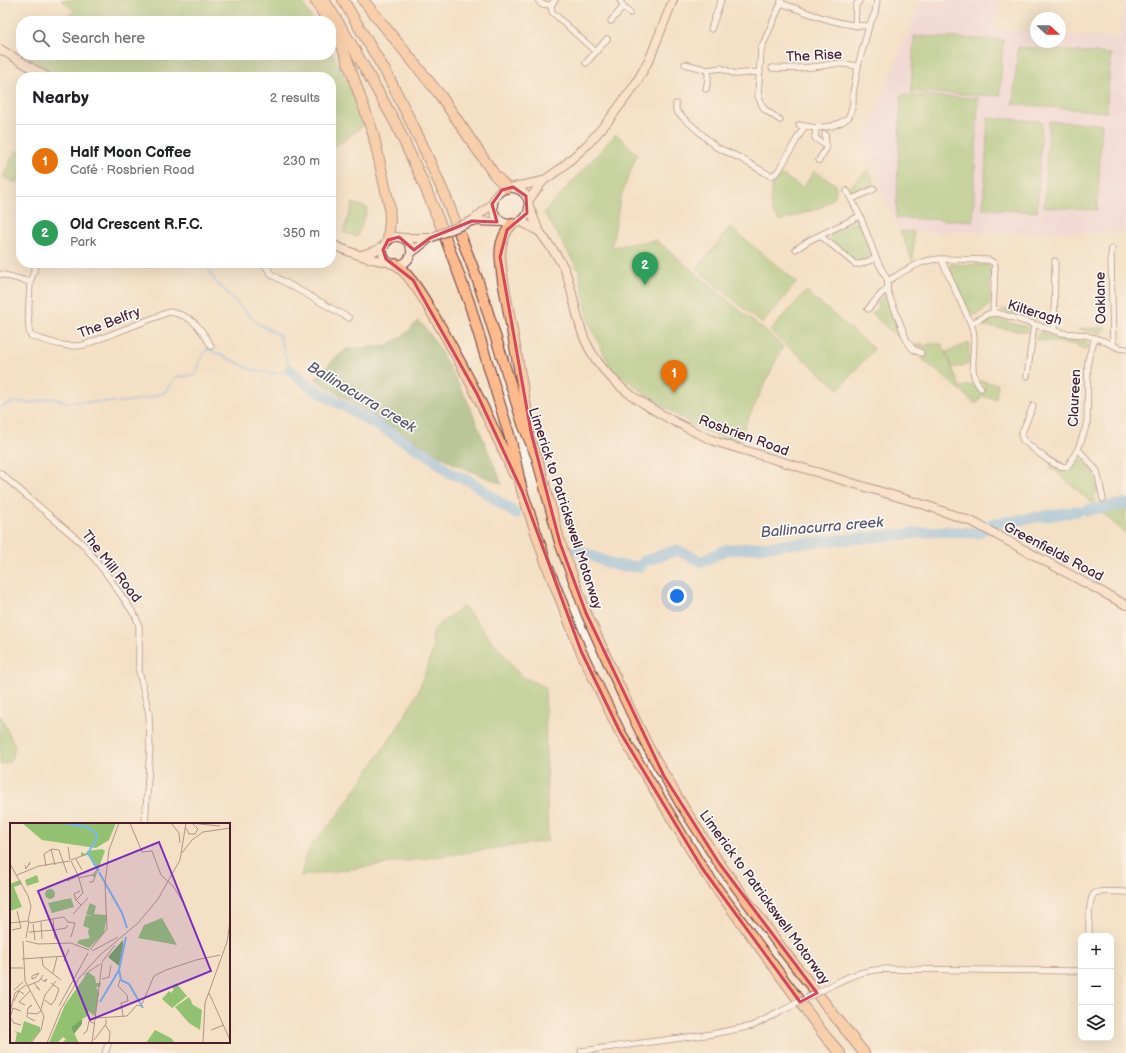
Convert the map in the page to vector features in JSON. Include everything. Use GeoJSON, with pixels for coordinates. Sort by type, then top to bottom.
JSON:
{"type":"FeatureCollection","features":[{"type":"Feature","properties":{"kind":"highway"},"geometry":{"type":"LineString","coordinates":[[315,0],[325,16]]}},
{"type":"Feature","properties":{"kind":"highway"},"geometry":{"type":"LineString","coordinates":[[324,0],[334,16]]}},
{"type":"Feature","properties":{"kind":"highway","name":"Limerick to Patrickswell Motorway"},"geometry":{"type":"LineString","coordinates":[[342,0],[391,82],[422,142],[446,198],[478,281],[523,424],[537,458],[560,543],[586,613],[623,695],[664,776],[719,863],[782,948],[864,1053]]}},
{"type":"Feature","properties":{"kind":"highway"},"geometry":{"type":"LineString","coordinates":[[363,0],[440,95],[494,174],[510,187]]}},
{"type":"Feature","properties":{"kind":"highway"},"geometry":{"type":"LineString","coordinates":[[336,19],[396,124],[422,180],[459,273],[478,327],[511,441],[522,490]]}},
{"type":"Feature","properties":{"kind":"highway"},"geometry":{"type":"LineString","coordinates":[[336,36],[344,51],[374,133],[390,220],[386,243]]}},
{"type":"Feature","properties":{"kind":"highway"},"geometry":{"type":"LineString","coordinates":[[511,222],[503,236],[500,257],[514,344],[537,458]]}},
{"type":"Feature","properties":{"kind":"highway"},"geometry":{"type":"LineString","coordinates":[[393,263],[413,280],[477,394],[522,490],[548,565],[581,651],[620,732],[702,868],[825,1036],[840,1053]]}},
{"type":"Feature","properties":{"kind":"street"},"geometry":{"type":"LineString","coordinates":[[538,0],[542,4],[551,6]]}},
{"type":"Feature","properties":{"kind":"street"},"geometry":{"type":"LineString","coordinates":[[555,0],[551,6],[552,12],[596,52]]}},
{"type":"Feature","properties":{"kind":"street"},"geometry":{"type":"LineString","coordinates":[[620,0],[623,7],[630,13]]}},
{"type":"Feature","properties":{"kind":"street"},"geometry":{"type":"LineString","coordinates":[[472,221],[511,222],[528,213],[529,204],[543,181],[587,144],[609,120],[635,85],[650,58],[673,0]]}},
{"type":"Feature","properties":{"kind":"street"},"geometry":{"type":"LineString","coordinates":[[710,29],[721,0]]}},
{"type":"Feature","properties":{"kind":"street"},"geometry":{"type":"LineString","coordinates":[[855,26],[856,6],[860,0]]}},
{"type":"Feature","properties":{"kind":"street"},"geometry":{"type":"LineString","coordinates":[[676,104],[676,110],[678,113],[716,147],[740,158],[771,176],[775,174],[779,170],[802,126],[816,128],[832,126],[849,117],[853,104],[853,93],[858,66],[869,26],[874,16],[877,0]]}},
{"type":"Feature","properties":{"kind":"street"},"geometry":{"type":"LineString","coordinates":[[780,120],[764,109],[758,96],[761,49],[781,2],[840,23],[855,26],[869,26]]}},
{"type":"Feature","properties":{"kind":"street"},"geometry":{"type":"LineString","coordinates":[[611,21],[623,7]]}},
{"type":"Feature","properties":{"kind":"street"},"geometry":{"type":"LineString","coordinates":[[586,63],[607,39]]}},
{"type":"Feature","properties":{"kind":"street"},"geometry":{"type":"LineString","coordinates":[[0,49],[16,59]]}},
{"type":"Feature","properties":{"kind":"street"},"geometry":{"type":"LineString","coordinates":[[18,60],[39,72]]}},
{"type":"Feature","properties":{"kind":"street"},"geometry":{"type":"LineString","coordinates":[[685,64],[708,70],[721,68],[735,74],[760,72]]}},
{"type":"Feature","properties":{"kind":"street","name":"The Rise"},"geometry":{"type":"LineString","coordinates":[[772,68],[783,69],[825,67],[833,64],[858,66]]}},
{"type":"Feature","properties":{"kind":"street"},"geometry":{"type":"LineString","coordinates":[[706,89],[708,70]]}},
{"type":"Feature","properties":{"kind":"street"},"geometry":{"type":"LineString","coordinates":[[816,128],[815,138],[826,146]]}},
{"type":"Feature","properties":{"kind":"street"},"geometry":{"type":"LineString","coordinates":[[818,160],[824,152],[826,146],[825,134]]}},
{"type":"Feature","properties":{"kind":"street"},"geometry":{"type":"LineString","coordinates":[[336,246],[349,252],[381,261],[404,263],[411,253],[430,238],[472,221],[492,204],[497,193],[510,187],[543,181]]}},
{"type":"Feature","properties":{"kind":"street"},"geometry":{"type":"LineString","coordinates":[[510,187],[523,192],[529,204]]}},
{"type":"Feature","properties":{"kind":"street"},"geometry":{"type":"LineString","coordinates":[[852,199],[874,189]]}},
{"type":"Feature","properties":{"kind":"street"},"geometry":{"type":"LineString","coordinates":[[847,191],[860,216],[876,258],[888,281],[887,290],[907,341],[913,349],[921,353]]}},
{"type":"Feature","properties":{"kind":"street"},"geometry":{"type":"LineString","coordinates":[[492,204],[495,214],[511,222]]}},
{"type":"Feature","properties":{"kind":"street","name":"Rosbrien Road"},"geometry":{"type":"LineString","coordinates":[[529,204],[540,232],[556,253],[566,273],[579,322],[585,340],[593,356],[610,377],[634,398],[696,433],[717,442],[973,522],[991,532]]}},
{"type":"Feature","properties":{"kind":"street"},"geometry":{"type":"LineString","coordinates":[[796,249],[808,241],[860,216]]}},
{"type":"Feature","properties":{"kind":"street","name":"Rosbrien Road"},"geometry":{"type":"LineString","coordinates":[[511,222],[540,232]]}},
{"type":"Feature","properties":{"kind":"street"},"geometry":{"type":"LineString","coordinates":[[821,236],[855,264],[861,264],[876,258]]}},
{"type":"Feature","properties":{"kind":"street"},"geometry":{"type":"LineString","coordinates":[[362,255],[377,250],[395,237],[430,238]]}},
{"type":"Feature","properties":{"kind":"street"},"geometry":{"type":"LineString","coordinates":[[402,238],[409,244],[411,253]]}},
{"type":"Feature","properties":{"kind":"street"},"geometry":{"type":"LineString","coordinates":[[386,243],[384,254],[393,263]]}},
{"type":"Feature","properties":{"kind":"street","name":"Oaklane"},"geometry":{"type":"LineString","coordinates":[[1112,249],[1113,346]]}},
{"type":"Feature","properties":{"kind":"street"},"geometry":{"type":"LineString","coordinates":[[888,281],[917,264],[932,259],[989,260],[996,266],[993,313]]}},
{"type":"Feature","properties":{"kind":"street"},"geometry":{"type":"LineString","coordinates":[[941,259],[971,324],[974,338],[972,361],[973,372],[976,382],[981,388]]}},
{"type":"Feature","properties":{"kind":"street"},"geometry":{"type":"LineString","coordinates":[[1054,331],[1055,261]]}},
{"type":"Feature","properties":{"kind":"street","name":"The Belfry"},"geometry":{"type":"LineString","coordinates":[[35,268],[30,282],[29,333],[31,336],[54,343],[77,347],[84,346],[169,312],[179,314],[195,323],[211,346]]}},
{"type":"Feature","properties":{"kind":"street"},"geometry":{"type":"LineString","coordinates":[[267,268],[272,275],[349,318]]}},
{"type":"Feature","properties":{"kind":"street"},"geometry":{"type":"LineString","coordinates":[[0,274],[30,282]]}},
{"type":"Feature","properties":{"kind":"street"},"geometry":{"type":"LineString","coordinates":[[868,309],[882,293],[887,290]]}},
{"type":"Feature","properties":{"kind":"street","name":"Kilteragh"},"geometry":{"type":"LineString","coordinates":[[971,324],[983,316],[993,313],[1062,333],[1085,335],[1113,346],[1126,349]]}},
{"type":"Feature","properties":{"kind":"street"},"geometry":{"type":"LineString","coordinates":[[1027,376],[1034,324]]}},
{"type":"Feature","properties":{"kind":"street","name":"Claureen"},"geometry":{"type":"LineString","coordinates":[[1032,406],[1022,435],[1023,440],[1060,468],[1068,466],[1078,449],[1087,424],[1089,358],[1095,338]]}},
{"type":"Feature","properties":{"kind":"street"},"geometry":{"type":"LineString","coordinates":[[1078,449],[1097,471],[1103,499]]}},
{"type":"Feature","properties":{"kind":"street","name":"The Mill Road"},"geometry":{"type":"LineString","coordinates":[[0,473],[84,545],[121,593],[136,617],[139,626],[139,671],[149,714],[150,748],[145,823]]}},
{"type":"Feature","properties":{"kind":"street","name":"Greenfields Road"},"geometry":{"type":"LineString","coordinates":[[991,532],[1126,605]]}},
{"type":"Feature","properties":{"kind":"street"},"geometry":{"type":"LineString","coordinates":[[1089,933],[1091,903],[1094,893],[1126,892]]}},
{"type":"Feature","properties":{"kind":"street"},"geometry":{"type":"LineString","coordinates":[[581,1051],[712,1034],[752,1026],[838,982],[863,972],[887,969],[1078,971]]}},
{"type":"Feature","properties":{"kind":"street"},"geometry":{"type":"LineString","coordinates":[[105,1053],[109,1043]]}},
{"type":"Feature","properties":{"kind":"highlighted area"},"geometry":{"type":"Polygon","coordinates":[[[513,187],[526,196],[527,213],[507,230],[500,257],[531,432],[560,543],[586,613],[664,776],[719,863],[817,993],[800,1002],[702,868],[620,732],[581,651],[522,491],[477,394],[413,280],[386,259],[383,250],[388,240],[399,237],[414,250],[430,238],[472,221],[497,222],[492,204],[502,190],[513,187]]]}},
{"type":"Feature","properties":{"kind":"shaded area"},"geometry":{"type":"Polygon","coordinates":[[[921,0],[999,0],[997,29],[1030,32],[1030,48],[1066,48],[1066,34],[1120,39],[1124,0],[1126,0],[1126,233],[899,232],[871,163],[864,139],[921,0]]]}},
{"type":"Feature","properties":{"kind":"green space"},"geometry":{"type":"Polygon","coordinates":[[[61,0],[301,0],[310,16],[66,16],[75,11],[61,0]]]}},
{"type":"Feature","properties":{"kind":"green space"},"geometry":{"type":"Polygon","coordinates":[[[914,36],[1003,40],[1000,96],[911,92],[914,36]]]}},
{"type":"Feature","properties":{"kind":"green space"},"geometry":{"type":"Polygon","coordinates":[[[1018,47],[1111,54],[1106,112],[1013,104],[1018,47]]]}},
{"type":"Feature","properties":{"kind":"green space"},"geometry":{"type":"Polygon","coordinates":[[[33,60],[336,60],[367,123],[336,146],[336,72],[52,72],[33,60]]]}},
{"type":"Feature","properties":{"kind":"green space"},"geometry":{"type":"Polygon","coordinates":[[[901,95],[978,98],[973,221],[896,218],[901,95]]]}},
{"type":"Feature","properties":{"kind":"green space"},"geometry":{"type":"Polygon","coordinates":[[[988,118],[1042,121],[1037,212],[983,209],[988,118]]]}},
{"type":"Feature","properties":{"kind":"green space"},"geometry":{"type":"Polygon","coordinates":[[[1049,121],[1102,124],[1097,210],[1044,207],[1049,121]]]}},
{"type":"Feature","properties":{"kind":"green space"},"geometry":{"type":"Polygon","coordinates":[[[616,134],[637,154],[620,199],[612,247],[656,240],[783,346],[736,444],[726,441],[692,425],[645,394],[611,368],[589,323],[579,271],[544,212],[616,134]]]}},
{"type":"Feature","properties":{"kind":"green space"},"geometry":{"type":"Polygon","coordinates":[[[15,150],[16,183],[3,177],[15,150]]]}},
{"type":"Feature","properties":{"kind":"green space"},"geometry":{"type":"Polygon","coordinates":[[[868,169],[875,185],[853,194],[848,188],[868,169]]]}},
{"type":"Feature","properties":{"kind":"green space"},"geometry":{"type":"Polygon","coordinates":[[[814,171],[835,184],[835,197],[822,207],[780,221],[772,212],[770,203],[773,183],[770,180],[775,180],[782,175],[803,188],[814,171]]]}},
{"type":"Feature","properties":{"kind":"green space"},"geometry":{"type":"Polygon","coordinates":[[[353,203],[368,208],[357,237],[343,232],[353,203]]]}},
{"type":"Feature","properties":{"kind":"green space"},"geometry":{"type":"Polygon","coordinates":[[[854,222],[859,223],[870,254],[865,259],[856,261],[829,238],[831,234],[854,222]]]}},
{"type":"Feature","properties":{"kind":"green space"},"geometry":{"type":"Polygon","coordinates":[[[730,227],[797,282],[762,324],[697,269],[730,227]]]}},
{"type":"Feature","properties":{"kind":"green space"},"geometry":{"type":"Polygon","coordinates":[[[900,231],[914,232],[913,260],[912,260],[900,231]]]}},
{"type":"Feature","properties":{"kind":"green space"},"geometry":{"type":"Polygon","coordinates":[[[950,264],[990,266],[989,306],[977,315],[970,313],[950,271],[950,264]]]}},
{"type":"Feature","properties":{"kind":"green space"},"geometry":{"type":"Polygon","coordinates":[[[806,291],[874,349],[839,389],[770,331],[806,291]]]}},
{"type":"Feature","properties":{"kind":"green space"},"geometry":{"type":"Polygon","coordinates":[[[883,295],[887,297],[902,334],[897,337],[872,314],[878,307],[877,303],[883,295]]]}},
{"type":"Feature","properties":{"kind":"green space"},"geometry":{"type":"Polygon","coordinates":[[[1001,310],[1024,310],[1023,316],[1001,310]]]}},
{"type":"Feature","properties":{"kind":"green space"},"geometry":{"type":"Polygon","coordinates":[[[1025,316],[1050,317],[1050,319],[1048,321],[1025,316]]]}},
{"type":"Feature","properties":{"kind":"green space"},"geometry":{"type":"Polygon","coordinates":[[[992,318],[1027,327],[1029,330],[1028,332],[982,326],[987,320],[992,318]]]}},
{"type":"Feature","properties":{"kind":"green space"},"geometry":{"type":"Polygon","coordinates":[[[418,321],[423,325],[436,343],[467,400],[502,484],[454,464],[373,416],[315,379],[333,360],[347,349],[386,346],[407,333],[418,321]]]}},
{"type":"Feature","properties":{"kind":"green space"},"geometry":{"type":"Polygon","coordinates":[[[1105,327],[1105,330],[1101,333],[1078,329],[1105,327]]]}},
{"type":"Feature","properties":{"kind":"green space"},"geometry":{"type":"Polygon","coordinates":[[[1041,332],[1060,339],[1086,341],[1088,346],[1087,349],[1079,348],[1079,345],[1036,340],[1037,335],[1041,332]]]}},
{"type":"Feature","properties":{"kind":"green space"},"geometry":{"type":"Polygon","coordinates":[[[922,343],[923,346],[929,344],[942,344],[960,387],[974,384],[979,391],[983,393],[985,391],[985,386],[979,381],[998,384],[996,399],[982,396],[976,404],[968,398],[964,393],[922,359],[927,352],[922,346],[914,347],[915,345],[922,343]]]}},
{"type":"Feature","properties":{"kind":"green space"},"geometry":{"type":"Polygon","coordinates":[[[969,343],[969,364],[953,368],[946,352],[969,343]]]}},
{"type":"Feature","properties":{"kind":"green space"},"geometry":{"type":"Polygon","coordinates":[[[1078,457],[1082,459],[1094,472],[1099,492],[1094,492],[1095,501],[1091,502],[1050,467],[1061,471],[1067,471],[1078,457]]]}},
{"type":"Feature","properties":{"kind":"green space"},"geometry":{"type":"Polygon","coordinates":[[[1126,499],[1126,534],[1092,504],[1126,499]]]}},
{"type":"Feature","properties":{"kind":"green space"},"geometry":{"type":"Polygon","coordinates":[[[464,606],[521,676],[545,687],[548,841],[301,876],[305,857],[313,844],[337,816],[400,724],[418,692],[433,649],[432,635],[438,625],[464,606]]]}},
{"type":"Feature","properties":{"kind":"green space"},"geometry":{"type":"Polygon","coordinates":[[[0,715],[15,746],[10,762],[0,765],[0,715]]]}},
{"type":"Feature","properties":{"kind":"waterway"},"geometry":{"type":"LineString","coordinates":[[0,407],[14,402],[30,403],[51,398],[65,402],[124,402],[148,398],[165,392],[176,377],[196,375],[202,355],[208,349],[253,370],[273,374],[290,370],[279,335],[257,323],[215,281],[208,268]]}},
{"type":"Feature","properties":{"kind":"waterway","name":"Ballinacurra creek"},"geometry":{"type":"LineString","coordinates":[[290,370],[308,385],[430,456],[450,473],[470,481],[516,514]]}},
{"type":"Feature","properties":{"kind":"waterway","name":"Ballinacurra creek"},"geometry":{"type":"LineString","coordinates":[[1087,510],[1126,504]]}},
{"type":"Feature","properties":{"kind":"waterway","name":"Ballinacurra creek"},"geometry":{"type":"LineString","coordinates":[[577,550],[614,565],[639,567],[645,561],[677,550],[702,562],[725,550],[942,531],[978,533],[994,523],[1078,511]]}},
{"type":"Feature","properties":{"kind":"place","name":"Old Crescent R.F.C."},"geometry":{"type":"Point","coordinates":[645,285]}},
{"type":"Feature","properties":{"kind":"place","name":"Half Moon Coffee"},"geometry":{"type":"Point","coordinates":[674,393]}}]}
